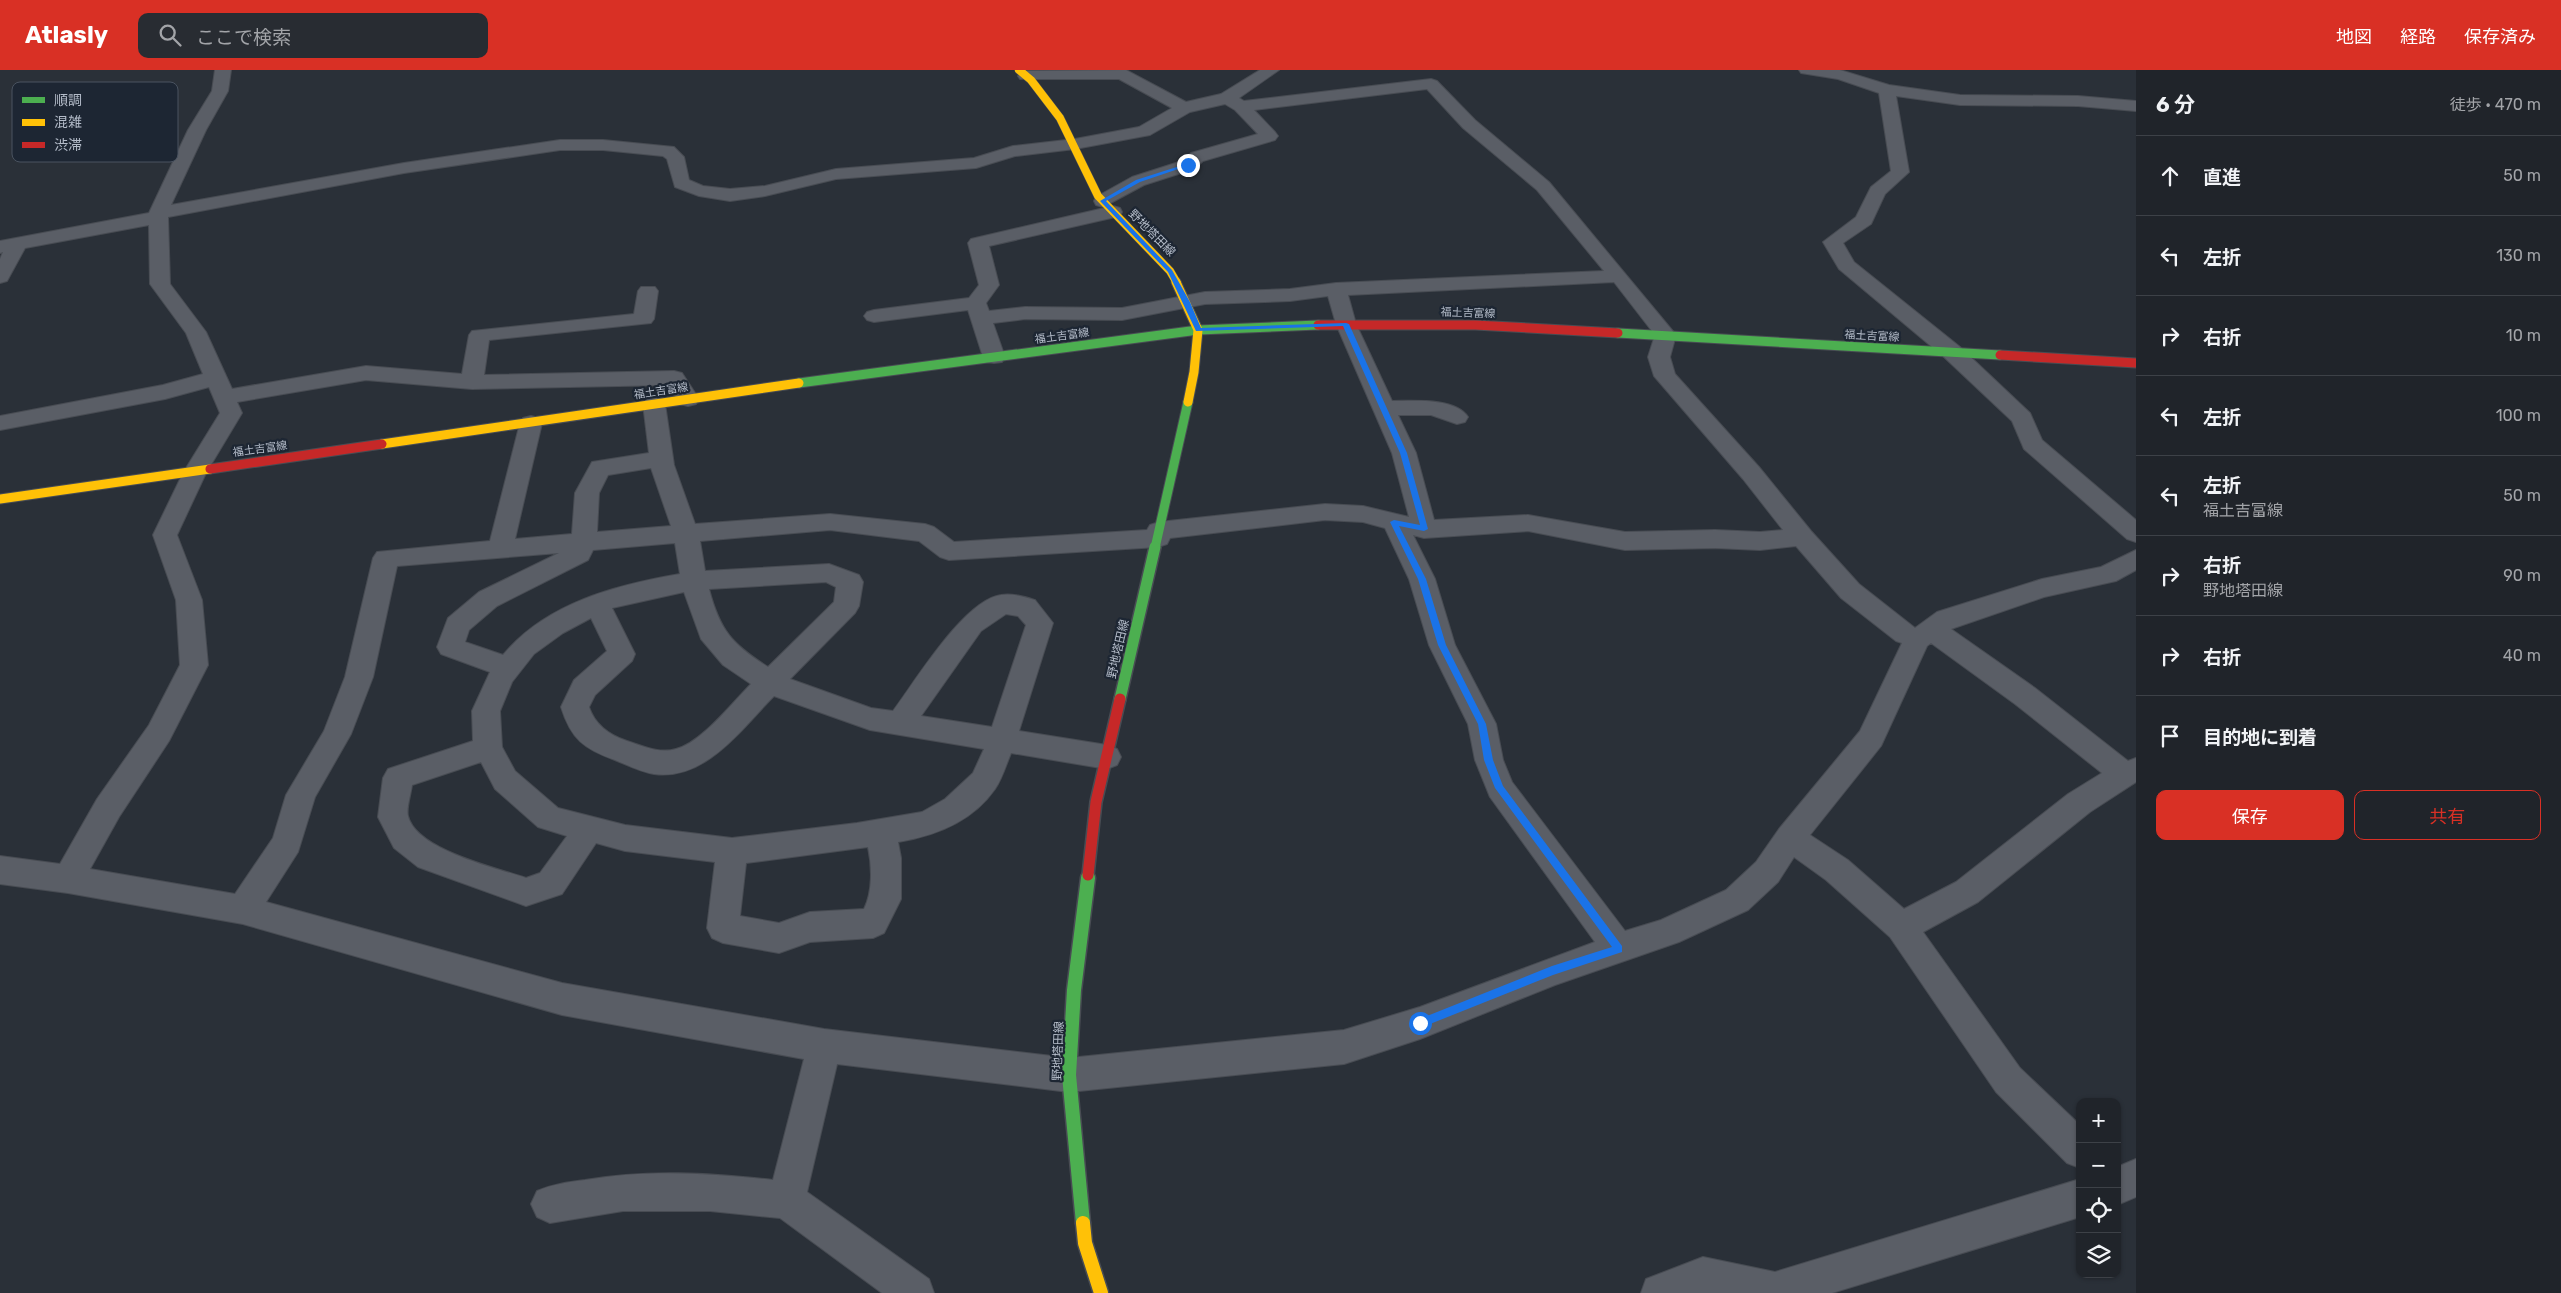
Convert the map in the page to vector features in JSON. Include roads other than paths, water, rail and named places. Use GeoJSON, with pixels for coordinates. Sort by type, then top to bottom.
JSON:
{"type":"FeatureCollection","features":[{"type":"Feature","properties":{"kind":"main road","name":"野地塔田線"},"geometry":{"type":"LineString","coordinates":[[1022,73],[1051,104],[1074,144],[1098,196],[1170,271],[1187,302],[1198,330],[1194,372],[1159,534],[1096,802],[1074,990],[1069,1075],[1085,1243],[1100,1293]]}},
{"type":"Feature","properties":{"kind":"main road","name":"福土吉富線"},"geometry":{"type":"LineString","coordinates":[[0,499],[688,399],[1198,330],[1346,324],[1475,325],[2136,363]]}},
{"type":"Feature","properties":{"kind":"street"},"geometry":{"type":"LineString","coordinates":[[68,879],[108,808],[159,732],[194,665],[189,600],[165,535],[194,471],[208,446],[231,413],[196,332],[160,284],[158,215],[197,130],[220,91],[223,70]]}},
{"type":"Feature","properties":{"kind":"street"},"geometry":{"type":"LineString","coordinates":[[1234,102],[1271,70]]}},
{"type":"Feature","properties":{"kind":"street"},"geometry":{"type":"LineString","coordinates":[[1807,70],[1840,76],[1886,90],[1960,100],[2078,101],[2136,106]]}},
{"type":"Feature","properties":{"kind":"street"},"geometry":{"type":"LineString","coordinates":[[1022,73],[1123,74],[1184,108]]}},
{"type":"Feature","properties":{"kind":"street"},"geometry":{"type":"LineString","coordinates":[[0,277],[9,246],[158,215],[404,168],[560,145],[603,145],[668,151],[675,157],[681,183],[699,191],[730,195],[766,191],[836,174],[976,163],[1013,150],[1074,144],[1144,131],[1184,108],[1432,77],[1469,124],[1543,186],[1666,335],[1660,357],[1665,376],[1751,473],[1802,537],[1850,591],[1904,634]]}},
{"type":"Feature","properties":{"kind":"street"},"geometry":{"type":"LineString","coordinates":[[1886,90],[1900,172],[1878,191],[1864,220],[1833,242],[1846,265],[1952,352],[2022,418],[2032,444],[2136,533]]}},
{"type":"Feature","properties":{"kind":"street"},"geometry":{"type":"LineString","coordinates":[[994,357],[979,310],[989,285],[978,243],[1108,207],[1138,181],[1188,165],[1197,157],[1269,136],[1234,102]]}},
{"type":"Feature","properties":{"kind":"street"},"geometry":{"type":"LineString","coordinates":[[874,316],[979,310],[1025,313],[1122,314],[1205,298],[1290,295],[1336,289],[1619,276]]}},
{"type":"Feature","properties":{"kind":"street"},"geometry":{"type":"LineString","coordinates":[[1336,289],[1346,324],[1382,408],[1404,453],[1424,529]]}},
{"type":"Feature","properties":{"kind":"street"},"geometry":{"type":"LineString","coordinates":[[472,382],[479,335],[644,319],[648,291]]}},
{"type":"Feature","properties":{"kind":"street"},"geometry":{"type":"LineString","coordinates":[[0,423],[165,392],[366,373],[472,382],[674,378],[688,399]]}},
{"type":"Feature","properties":{"kind":"street"},"geometry":{"type":"LineString","coordinates":[[654,404],[661,459],[686,533],[694,580],[710,632],[733,658],[770,683],[870,719],[1107,757]]}},
{"type":"Feature","properties":{"kind":"street"},"geometry":{"type":"LineString","coordinates":[[1382,408],[1434,408],[1457,417]]}},
{"type":"Feature","properties":{"kind":"street"},"geometry":{"type":"LineString","coordinates":[[500,549],[531,423]]}},
{"type":"Feature","properties":{"kind":"street"},"geometry":{"type":"LineString","coordinates":[[508,668],[450,647],[457,625],[488,599],[531,576],[579,554],[584,541],[588,493],[600,468],[661,459]]}},
{"type":"Feature","properties":{"kind":"street"},"geometry":{"type":"LineString","coordinates":[[243,910],[286,843],[301,795],[337,734],[359,677],[386,558],[830,522],[925,533],[949,551],[1159,534],[1325,512],[1363,514],[1424,529],[1528,523],[1625,541],[1715,539],[1760,541],[1802,537]]}},
{"type":"Feature","properties":{"kind":"street"},"geometry":{"type":"LineString","coordinates":[[1394,522],[1422,579],[1442,645],[1482,724],[1489,760],[1500,788],[1619,949]]}},
{"type":"Feature","properties":{"kind":"street"},"geometry":{"type":"LineString","coordinates":[[0,870],[68,879],[243,910],[562,999],[824,1046],[1069,1075],[1344,1047],[1420,1023],[1552,971],[1668,932],[1737,900],[1767,872],[1790,838],[1871,738],[1917,640],[1946,618],[2042,588],[2106,575],[2136,559]]}},
{"type":"Feature","properties":{"kind":"street"},"geometry":{"type":"LineString","coordinates":[[597,603],[622,654],[584,688],[575,707],[581,725],[602,744],[654,762],[680,761],[706,747],[846,606],[850,582],[829,573],[694,580],[628,592],[597,603],[554,626],[525,647],[501,677],[486,711],[488,748],[505,780],[549,818],[625,838],[732,851],[927,824],[956,808],[984,781],[1002,740],[1040,623],[1026,607],[1002,604],[972,624],[900,724]]}},
{"type":"Feature","properties":{"kind":"street"},"geometry":{"type":"LineString","coordinates":[[1901,927],[1967,892],[2079,803],[2130,772],[1932,630]]}},
{"type":"Feature","properties":{"kind":"street"},"geometry":{"type":"LineString","coordinates":[[488,748],[398,778],[393,817],[404,839],[429,858],[526,892],[551,884],[590,829]]}},
{"type":"Feature","properties":{"kind":"street"},"geometry":{"type":"LineString","coordinates":[[732,851],[723,928],[779,938],[810,927],[873,923],[885,898],[886,858],[880,832]]}},
{"type":"Feature","properties":{"kind":"street"},"geometry":{"type":"LineString","coordinates":[[1790,838],[1837,870],[1901,927],[2008,1080],[2076,1146]]}},
{"type":"Feature","properties":{"kind":"street"},"geometry":{"type":"LineString","coordinates":[[788,1200],[824,1046]]}},
{"type":"Feature","properties":{"kind":"street"},"geometry":{"type":"LineString","coordinates":[[2121,1185],[2136,1177]]}},
{"type":"Feature","properties":{"kind":"street"},"geometry":{"type":"LineString","coordinates":[[550,1204],[623,1192],[710,1192],[788,1200],[915,1293]]}},
{"type":"Feature","properties":{"kind":"street"},"geometry":{"type":"LineString","coordinates":[[1660,1293],[1703,1276],[1775,1291],[2076,1199]]}}]}
